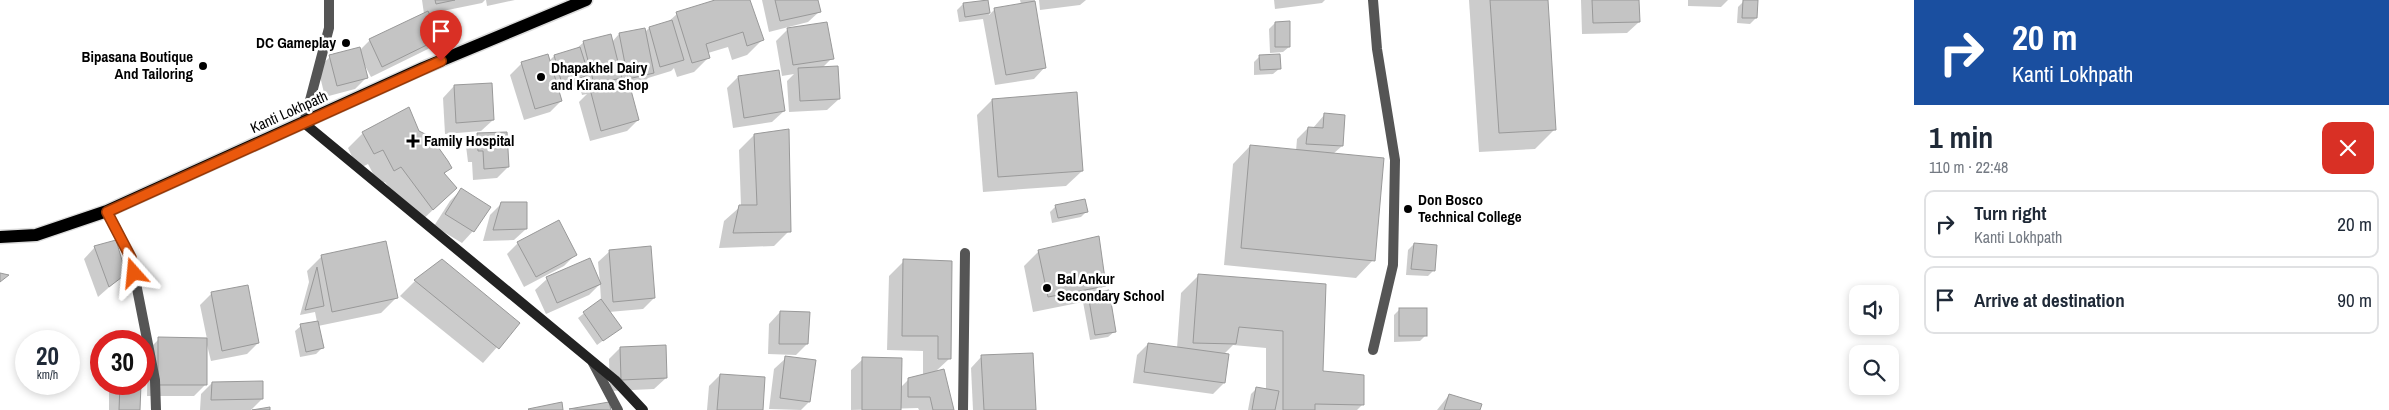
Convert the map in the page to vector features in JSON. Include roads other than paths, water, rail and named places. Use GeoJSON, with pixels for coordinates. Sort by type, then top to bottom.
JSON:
{"type":"FeatureCollection","features":[{"type":"Feature","properties":{"kind":"main road","name":"Kanti Lokhpath"},"geometry":{"type":"LineString","coordinates":[[0,237],[36,235],[107,212],[423,68],[586,0]]}},
{"type":"Feature","properties":{"kind":"main road"},"geometry":{"type":"LineString","coordinates":[[304,123],[615,380],[643,410]]}},
{"type":"Feature","properties":{"kind":"street"},"geometry":{"type":"LineString","coordinates":[[304,123],[329,28],[330,0]]}},
{"type":"Feature","properties":{"kind":"street"},"geometry":{"type":"LineString","coordinates":[[1373,0],[1377,49],[1395,160],[1393,265],[1373,350]]}},
{"type":"Feature","properties":{"kind":"street"},"geometry":{"type":"LineString","coordinates":[[107,212],[131,258],[154,371],[156,410]]}},
{"type":"Feature","properties":{"kind":"street"},"geometry":{"type":"LineString","coordinates":[[964,410],[965,253]]}},
{"type":"Feature","properties":{"kind":"street"},"geometry":{"type":"LineString","coordinates":[[593,363],[618,410]]}},
{"type":"Feature","properties":{"kind":"place","name":"DC Gameplay"},"geometry":{"type":"Point","coordinates":[346,43]}},
{"type":"Feature","properties":{"kind":"place","name":"Bipasana Boutique And Tailoring"},"geometry":{"type":"Point","coordinates":[203,66]}},
{"type":"Feature","properties":{"kind":"place","name":"Dhapakhel Dairy and Kirana Shop"},"geometry":{"type":"Point","coordinates":[541,77]}},
{"type":"Feature","properties":{"kind":"place","name":"Family Hospital"},"geometry":{"type":"Point","coordinates":[413,141]}},
{"type":"Feature","properties":{"kind":"place","name":"Don Bosco Technical College"},"geometry":{"type":"Point","coordinates":[1408,209]}},
{"type":"Feature","properties":{"kind":"place","name":"Bal Ankur Secondary School"},"geometry":{"type":"Point","coordinates":[1047,288]}}]}
